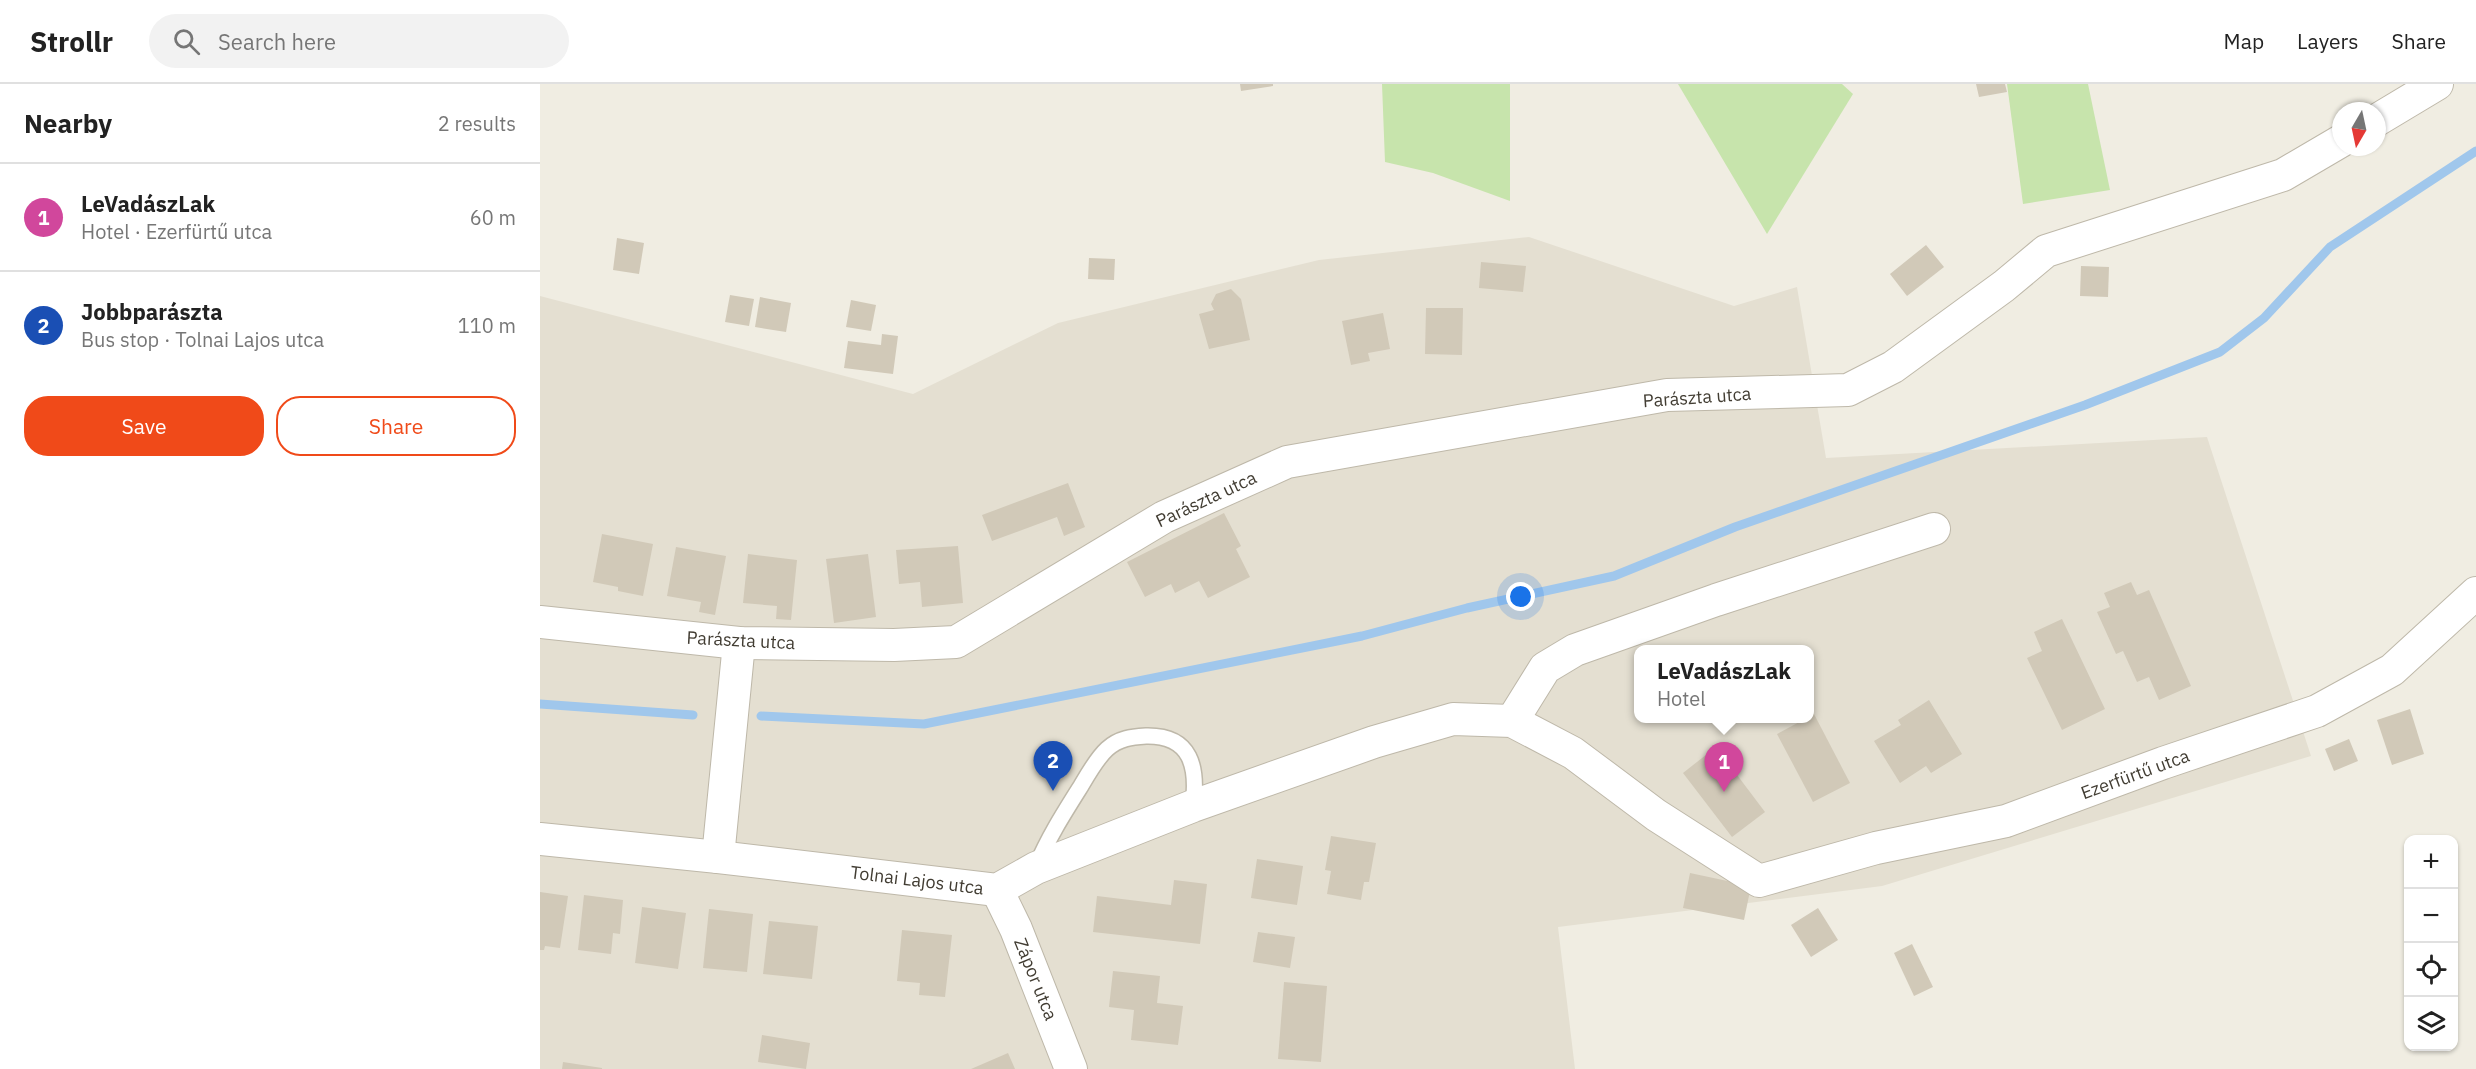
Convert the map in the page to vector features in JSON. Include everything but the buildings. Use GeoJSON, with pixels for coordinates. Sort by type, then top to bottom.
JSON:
{"type":"FeatureCollection","features":[{"type":"Feature","properties":{"kind":"street"},"geometry":{"type":"LineString","coordinates":[[2386,115],[2437,84]]}},
{"type":"Feature","properties":{"kind":"street","name":"Parászta utca"},"geometry":{"type":"LineString","coordinates":[[540,622],[739,643],[894,645],[956,642],[1164,517],[1287,462],[1667,395],[1848,390],[1893,367],[2004,286],[2046,251],[2283,176],[2332,146]]}},
{"type":"Feature","properties":{"kind":"street"},"geometry":{"type":"LineString","coordinates":[[1512,721],[1545,668],[1575,650],[1716,600],[1934,529]]}},
{"type":"Feature","properties":{"kind":"street","name":"Ezerfürtű utca"},"geometry":{"type":"LineString","coordinates":[[1512,721],[1573,753],[1656,814],[1759,880],[1876,848],[2006,821],[2163,763],[2317,711],[2391,670],[2476,593]]}},
{"type":"Feature","properties":{"kind":"street"},"geometry":{"type":"LineString","coordinates":[[718,857],[739,643]]}},
{"type":"Feature","properties":{"kind":"street","name":"Tolnai Lajos utca"},"geometry":{"type":"LineString","coordinates":[[540,839],[718,857],[997,890],[1036,868],[1193,806],[1374,742],[1454,719],[1512,721]]}},
{"type":"Feature","properties":{"kind":"street","name":"Zápor utca"},"geometry":{"type":"LineString","coordinates":[[997,890],[1016,929],[1071,1069]]}},
{"type":"Feature","properties":{"kind":"lane"},"geometry":{"type":"LineString","coordinates":[[1036,868],[1048,837],[1089,774],[1108,748],[1127,737],[1161,736],[1182,747],[1194,767],[1193,806]]}},
{"type":"Feature","properties":{"kind":"shaded area"},"geometry":{"type":"Polygon","coordinates":[[[1529,237],[1734,306],[1797,287],[1826,458],[2207,437],[2311,756],[1882,886],[1558,927],[1575,1069],[540,1069],[540,296],[913,394],[1058,323],[1319,260],[1529,237]]]}},
{"type":"Feature","properties":{"kind":"green space"},"geometry":{"type":"Polygon","coordinates":[[[1382,84],[1510,84],[1510,201],[1433,173],[1385,162],[1382,84]]]}},
{"type":"Feature","properties":{"kind":"green space"},"geometry":{"type":"Polygon","coordinates":[[[1678,84],[1842,84],[1853,94],[1767,234],[1678,84]]]}},
{"type":"Feature","properties":{"kind":"green space"},"geometry":{"type":"Polygon","coordinates":[[[2007,84],[2088,84],[2110,190],[2023,204],[2007,84]]]}},
{"type":"Feature","properties":{"kind":"waterway"},"geometry":{"type":"LineString","coordinates":[[761,716],[924,724],[1362,636],[1467,608],[1614,576],[1735,527],[2085,405],[2220,352],[2264,318],[2330,247],[2476,151]]}},
{"type":"Feature","properties":{"kind":"waterway"},"geometry":{"type":"LineString","coordinates":[[540,704],[693,715]]}},
{"type":"Feature","properties":{"kind":"place","name":"Jobbparászta"},"geometry":{"type":"Point","coordinates":[1053,791]}},
{"type":"Feature","properties":{"kind":"place","name":"LeVadászLak"},"geometry":{"type":"Point","coordinates":[1724,792]}}]}
